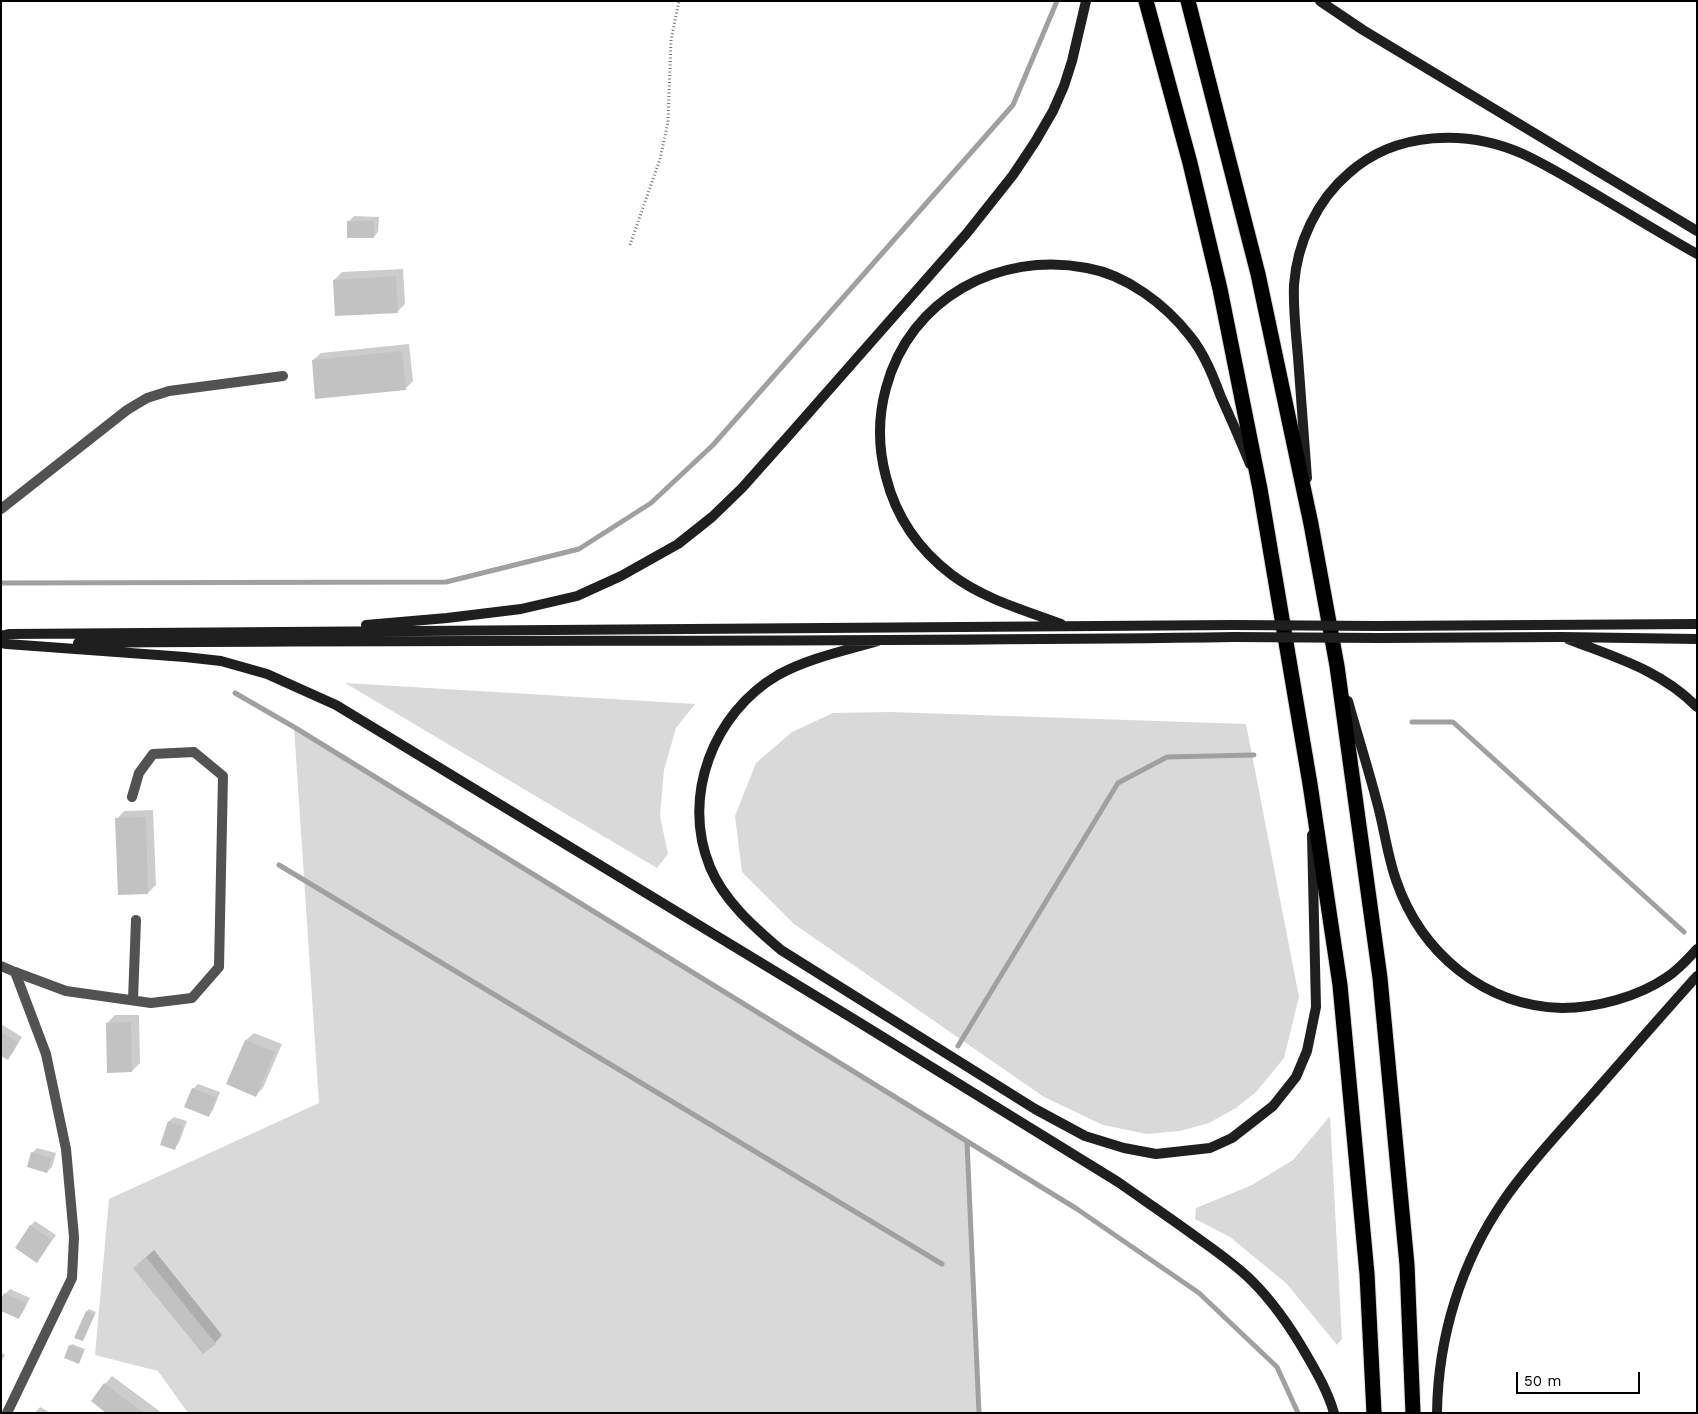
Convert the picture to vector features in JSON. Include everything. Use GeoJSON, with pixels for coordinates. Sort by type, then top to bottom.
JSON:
{"type":"FeatureCollection","features":[{"type":"Feature","properties":{"kind":"highway"},"geometry":{"type":"LineString","coordinates":[[1146,1],[1190,163],[1215,269],[1260,489],[1310,784],[1341,994],[1367,1274],[1374,1413]]}},
{"type":"Feature","properties":{"kind":"highway"},"geometry":{"type":"LineString","coordinates":[[1188,1],[1258,274],[1311,524],[1337,666],[1380,978],[1407,1265],[1413,1413]]}},
{"type":"Feature","properties":{"kind":"main road"},"geometry":{"type":"LineString","coordinates":[[282,631],[447,618],[521,609],[577,596],[621,576],[685,539],[712,517],[772,454],[967,233],[1013,175],[1053,111],[1064,86],[1086,1]]}},
{"type":"Feature","properties":{"kind":"main road"},"geometry":{"type":"LineString","coordinates":[[1320,1],[1364,30],[1697,231]]}},
{"type":"Feature","properties":{"kind":"main road"},"geometry":{"type":"LineString","coordinates":[[1311,524],[1296,335],[1294,285],[1300,252],[1306,233],[1315,215],[1342,178],[1358,164],[1378,152],[1401,144],[1425,139],[1446,138],[1492,143],[1522,154],[1549,167],[1697,254]]}},
{"type":"Feature","properties":{"kind":"main road"},"geometry":{"type":"LineString","coordinates":[[1067,627],[970,588],[950,574],[921,547],[907,526],[889,489],[880,444],[880,419],[888,379],[904,346],[915,329],[926,316],[947,298],[974,281],[993,273],[1016,267],[1040,264],[1089,268],[1109,275],[1142,292],[1167,311],[1191,336],[1211,372],[1260,489]]}},
{"type":"Feature","properties":{"kind":"main road"},"geometry":{"type":"LineString","coordinates":[[3,641],[8,634],[282,631],[1697,624]]}},
{"type":"Feature","properties":{"kind":"main road"},"geometry":{"type":"LineString","coordinates":[[3,641],[878,641],[1234,637],[1697,638]]}},
{"type":"Feature","properties":{"kind":"main road"},"geometry":{"type":"LineString","coordinates":[[1562,637],[1642,668],[1675,687],[1697,707]]}},
{"type":"Feature","properties":{"kind":"main road"},"geometry":{"type":"LineString","coordinates":[[3,641],[221,661],[267,674],[336,705],[860,1023],[1118,1182],[1159,1210],[1227,1259],[1252,1280],[1274,1305],[1316,1370],[1334,1413]]}},
{"type":"Feature","properties":{"kind":"main road"},"geometry":{"type":"LineString","coordinates":[[878,641],[801,663],[776,676],[740,706],[727,723],[710,756],[700,788],[699,818],[701,836],[710,867],[732,902],[752,925],[781,950],[1035,1109],[1085,1136],[1124,1148],[1156,1154],[1210,1148],[1232,1138],[1253,1124],[1273,1106],[1296,1077],[1308,1051],[1316,1007],[1310,784]]}},
{"type":"Feature","properties":{"kind":"main road"},"geometry":{"type":"LineString","coordinates":[[1337,666],[1380,812],[1387,850],[1396,882],[1422,930],[1445,958],[1465,977],[1500,996],[1528,1004],[1556,1008],[1593,1006],[1620,999],[1667,977],[1697,949]]}},
{"type":"Feature","properties":{"kind":"main road"},"geometry":{"type":"LineString","coordinates":[[1437,1413],[1437,1388],[1449,1322],[1463,1277],[1481,1236],[1504,1199],[1535,1160],[1697,976]]}},
{"type":"Feature","properties":{"kind":"street"},"geometry":{"type":"LineString","coordinates":[[1,509],[127,410],[147,398],[169,391],[283,376]]}},
{"type":"Feature","properties":{"kind":"street"},"geometry":{"type":"LineString","coordinates":[[1,966],[66,991],[151,1003],[192,998],[219,966],[223,776],[194,752],[153,754],[139,773],[132,797]]}},
{"type":"Feature","properties":{"kind":"street"},"geometry":{"type":"LineString","coordinates":[[133,1000],[136,920]]}},
{"type":"Feature","properties":{"kind":"street"},"geometry":{"type":"LineString","coordinates":[[7,1413],[72,1278],[74,1237],[66,1149],[46,1054],[15,972]]}},
{"type":"Feature","properties":{"kind":"path"},"geometry":{"type":"LineString","coordinates":[[630,245],[660,159],[668,122],[671,40],[679,1]]}},
{"type":"Feature","properties":{"kind":"shaded area"},"geometry":{"type":"Polygon","coordinates":[[[345,683],[695,704],[676,728],[664,770],[660,816],[668,854],[657,868],[345,683]]]}},
{"type":"Feature","properties":{"kind":"shaded area"},"geometry":{"type":"Polygon","coordinates":[[[890,712],[1246,724],[1299,997],[1284,1058],[1256,1092],[1236,1108],[1209,1123],[1180,1131],[1147,1134],[1103,1125],[1044,1097],[794,924],[742,872],[735,816],[756,763],[792,732],[833,713],[890,712]]]}},
{"type":"Feature","properties":{"kind":"shaded area"},"geometry":{"type":"Polygon","coordinates":[[[294,727],[967,1142],[979,1413],[188,1413],[158,1371],[95,1355],[109,1199],[319,1103],[294,727]]]}},
{"type":"Feature","properties":{"kind":"shaded area"},"geometry":{"type":"Polygon","coordinates":[[[1330,1116],[1342,1339],[1337,1345],[1287,1284],[1230,1237],[1195,1219],[1196,1208],[1252,1185],[1293,1160],[1330,1116]]]}},
{"type":"Feature","properties":{"kind":"building"},"geometry":{"type":"Polygon","coordinates":[[[347,221],[374,221],[374,238],[347,238],[347,221]]]}},
{"type":"Feature","properties":{"kind":"building"},"geometry":{"type":"Polygon","coordinates":[[[396,276],[398,313],[335,316],[333,280],[396,276]]]}},
{"type":"Feature","properties":{"kind":"building"},"geometry":{"type":"Polygon","coordinates":[[[402,351],[406,390],[315,399],[312,360],[402,351]]]}},
{"type":"Feature","properties":{"kind":"building"},"geometry":{"type":"Polygon","coordinates":[[[146,817],[148,894],[118,895],[115,818],[146,817]]]}},
{"type":"Feature","properties":{"kind":"building"},"geometry":{"type":"Polygon","coordinates":[[[131,1022],[132,1072],[107,1073],[106,1023],[131,1022]]]}},
{"type":"Feature","properties":{"kind":"building"},"geometry":{"type":"Polygon","coordinates":[[[1,1032],[18,1042],[8,1060],[1,1056],[1,1032]]]}},
{"type":"Feature","properties":{"kind":"building"},"geometry":{"type":"Polygon","coordinates":[[[245,1040],[275,1052],[256,1097],[226,1084],[245,1040]]]}},
{"type":"Feature","properties":{"kind":"building"},"geometry":{"type":"Polygon","coordinates":[[[192,1088],[216,1097],[209,1117],[184,1107],[192,1088]]]}},
{"type":"Feature","properties":{"kind":"building"},"geometry":{"type":"Polygon","coordinates":[[[168,1121],[183,1126],[175,1150],[160,1145],[168,1121]]]}},
{"type":"Feature","properties":{"kind":"building"},"geometry":{"type":"Polygon","coordinates":[[[31,1152],[52,1158],[47,1173],[27,1167],[31,1152]]]}},
{"type":"Feature","properties":{"kind":"building"},"geometry":{"type":"Polygon","coordinates":[[[30,1225],[52,1240],[37,1263],[15,1248],[30,1225]]]}},
{"type":"Feature","properties":{"kind":"building"},"geometry":{"type":"Polygon","coordinates":[[[146,1257],[216,1344],[203,1354],[133,1268],[146,1257]]]}},
{"type":"Feature","properties":{"kind":"building"},"geometry":{"type":"Polygon","coordinates":[[[4,1293],[26,1303],[19,1319],[1,1311],[1,1299],[4,1293]]]}},
{"type":"Feature","properties":{"kind":"building"},"geometry":{"type":"Polygon","coordinates":[[[86,1311],[95,1314],[83,1341],[74,1338],[86,1311]]]}},
{"type":"Feature","properties":{"kind":"building"},"geometry":{"type":"Polygon","coordinates":[[[69,1345],[84,1351],[79,1364],[64,1358],[69,1345]]]}},
{"type":"Feature","properties":{"kind":"building"},"geometry":{"type":"Polygon","coordinates":[[[104,1383],[144,1413],[106,1413],[91,1401],[104,1383]]]}},
{"type":"Feature","properties":{"kind":"waterway"},"geometry":{"type":"LineString","coordinates":[[1,583],[446,582],[579,549],[651,503],[713,445],[1013,105],[1057,1]]}},
{"type":"Feature","properties":{"kind":"waterway"},"geometry":{"type":"LineString","coordinates":[[235,693],[294,727],[1077,1209],[1199,1293],[1277,1367],[1298,1413]]}},
{"type":"Feature","properties":{"kind":"waterway"},"geometry":{"type":"LineString","coordinates":[[1412,722],[1453,722],[1684,932]]}},
{"type":"Feature","properties":{"kind":"waterway"},"geometry":{"type":"LineString","coordinates":[[958,1046],[1118,783],[1167,757],[1254,755]]}},
{"type":"Feature","properties":{"kind":"waterway"},"geometry":{"type":"LineString","coordinates":[[279,865],[942,1264]]}},
{"type":"Feature","properties":{"kind":"waterway"},"geometry":{"type":"LineString","coordinates":[[967,1142],[979,1413]]}}]}
